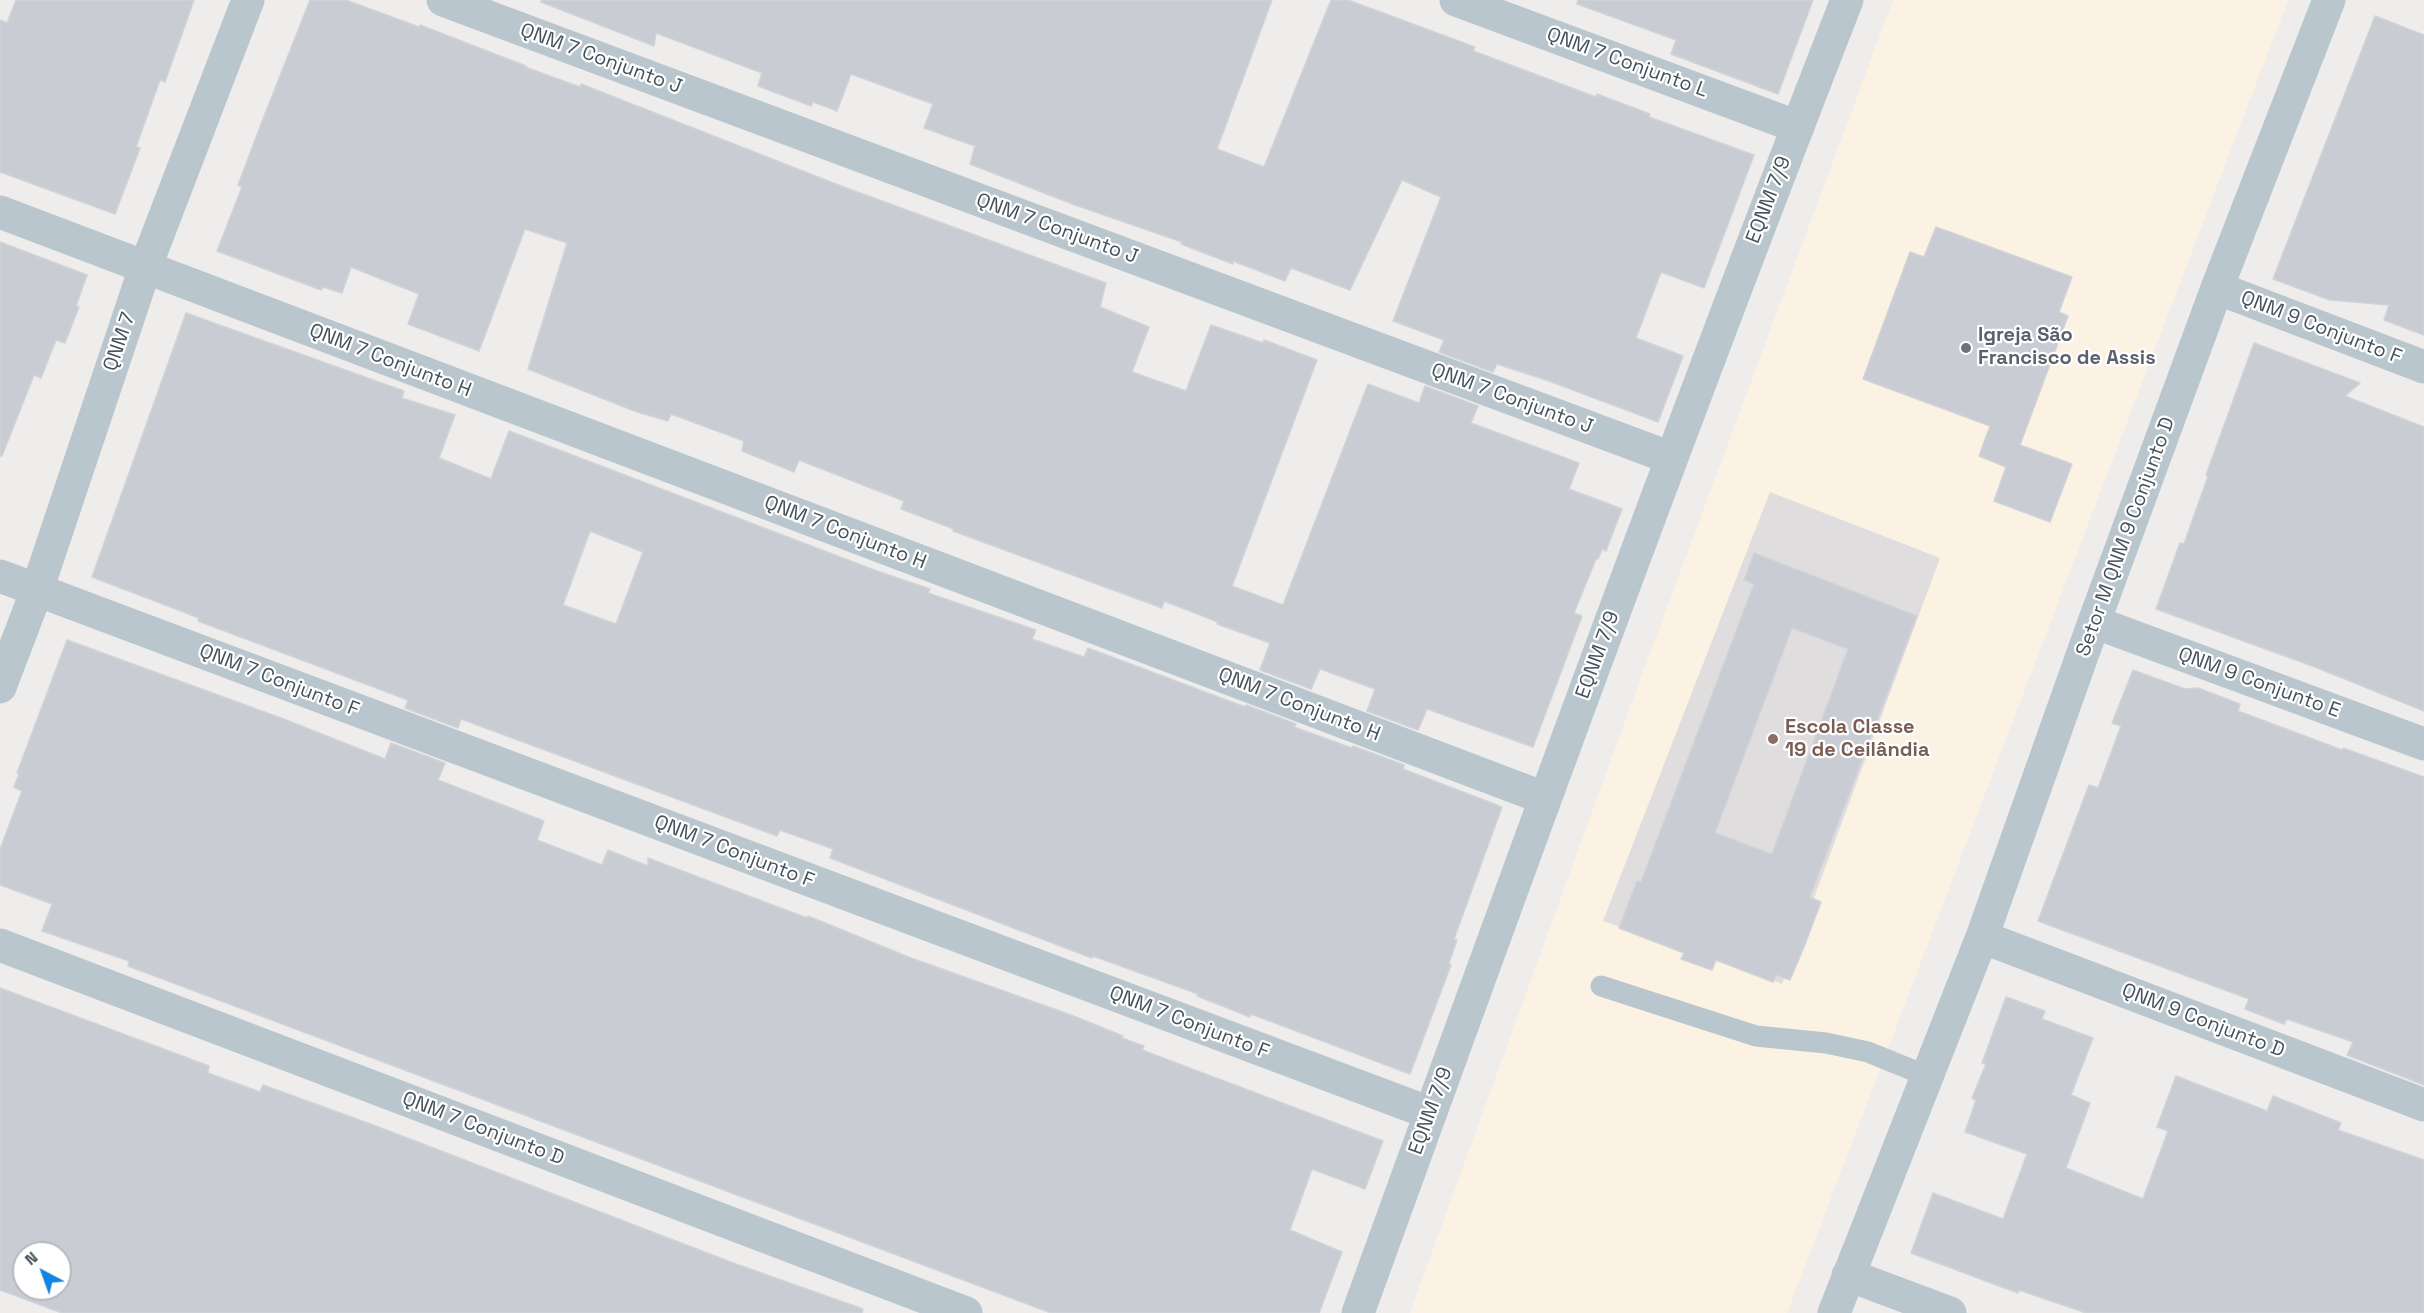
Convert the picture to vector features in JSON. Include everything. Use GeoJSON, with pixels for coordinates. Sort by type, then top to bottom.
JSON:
{"type":"FeatureCollection","features":[{"type":"Feature","properties":{"kind":"street","name":"QNM 7"},"geometry":{"type":"LineString","coordinates":[[0,687],[37,590],[145,268],[248,0]]}},
{"type":"Feature","properties":{"kind":"street","name":"QNM 7 Conjunto J"},"geometry":{"type":"LineString","coordinates":[[443,0],[1671,458]]}},
{"type":"Feature","properties":{"kind":"street","name":"QNM 7 Conjunto L"},"geometry":{"type":"LineString","coordinates":[[1456,0],[1798,127]]}},
{"type":"Feature","properties":{"kind":"street","name":"EQNM 7/9"},"geometry":{"type":"LineString","coordinates":[[1358,1313],[1544,798],[1671,458],[1847,0]]}},
{"type":"Feature","properties":{"kind":"street","name":"Setor M QNM 9 Conjunto D"},"geometry":{"type":"LineString","coordinates":[[1834,1313],[1982,937],[2094,622],[2217,288],[2329,0]]}},
{"type":"Feature","properties":{"kind":"street","name":"QNM 7 Conjunto H"},"geometry":{"type":"LineString","coordinates":[[0,212],[1544,798]]}},
{"type":"Feature","properties":{"kind":"street","name":"QNM 9 Conjunto F"},"geometry":{"type":"LineString","coordinates":[[2217,288],[2424,367]]}},
{"type":"Feature","properties":{"kind":"street","name":"QNM 7 Conjunto F"},"geometry":{"type":"LineString","coordinates":[[0,576],[1430,1113]]}},
{"type":"Feature","properties":{"kind":"street","name":"QNM 9 Conjunto E"},"geometry":{"type":"LineString","coordinates":[[2094,622],[2424,744]]}},
{"type":"Feature","properties":{"kind":"street","name":"QNM 9 Conjunto D"},"geometry":{"type":"LineString","coordinates":[[1982,937],[2424,1105]]}},
{"type":"Feature","properties":{"kind":"street","name":"QNM 7 Conjunto D"},"geometry":{"type":"LineString","coordinates":[[0,945],[966,1313]]}},
{"type":"Feature","properties":{"kind":"street"},"geometry":{"type":"LineString","coordinates":[[1848,1275],[1950,1313]]}},
{"type":"Feature","properties":{"kind":"lane"},"geometry":{"type":"LineString","coordinates":[[1601,986],[1756,1036],[1826,1043],[1868,1052],[1927,1076]]}},
{"type":"Feature","properties":{"kind":"shaded area"},"geometry":{"type":"Polygon","coordinates":[[[1893,0],[2288,0],[1787,1313],[1410,1313],[1645,667],[1893,0]]]}},
{"type":"Feature","properties":{"kind":"shaded area","name":"Escola Classe 19 de Ceilândia"},"geometry":{"type":"Polygon","coordinates":[[[1770,492],[1940,558],[1782,984],[1603,921],[1770,492]]]}},
{"type":"Feature","properties":{"kind":"building"},"geometry":{"type":"Polygon","coordinates":[[[16,0],[194,0],[165,82],[160,80],[136,147],[140,148],[115,214],[0,172],[0,20],[7,23],[16,0]]]}},
{"type":"Feature","properties":{"kind":"building"},"geometry":{"type":"Polygon","coordinates":[[[310,0],[346,0],[419,27],[420,25],[525,67],[580,87],[581,84],[841,186],[1106,283],[1100,307],[1149,327],[1132,372],[1186,391],[1211,325],[1263,343],[1264,340],[1317,360],[1232,586],[1283,605],[1368,384],[1419,403],[1425,386],[1478,406],[1471,423],[1579,463],[1569,489],[1622,509],[1606,551],[1602,549],[1596,559],[1574,613],[1582,616],[1533,747],[1427,709],[1418,730],[1367,711],[1375,689],[1320,669],[1311,689],[1260,670],[1270,643],[1217,624],[1218,622],[1164,601],[1162,608],[953,531],[954,529],[901,509],[904,501],[799,460],[794,472],[742,451],[744,441],[671,414],[668,421],[637,412],[528,369],[567,243],[525,229],[479,351],[408,324],[419,294],[351,267],[342,293],[323,287],[321,290],[217,251],[242,187],[238,185],[310,0]]]}},
{"type":"Feature","properties":{"kind":"building"},"geometry":{"type":"Polygon","coordinates":[[[541,0],[1272,0],[1217,149],[1264,167],[1331,0],[1348,0],[1475,47],[1473,51],[1596,97],[1597,94],[1650,114],[1649,117],[1754,155],[1704,288],[1661,272],[1636,338],[1683,356],[1658,422],[1497,364],[1493,372],[1439,352],[1444,340],[1393,321],[1441,197],[1402,180],[1350,290],[1291,268],[1285,281],[1233,261],[1233,264],[1181,244],[1182,242],[1075,205],[970,164],[975,146],[924,128],[933,104],[851,74],[837,111],[813,102],[811,106],[758,86],[762,73],[656,33],[654,46],[541,2],[541,0]]]}},
{"type":"Feature","properties":{"kind":"building"},"geometry":{"type":"Polygon","coordinates":[[[1578,0],[1813,0],[1778,94],[1671,54],[1676,40],[1577,4],[1578,0]]]}},
{"type":"Feature","properties":{"kind":"building"},"geometry":{"type":"Polygon","coordinates":[[[2375,16],[2424,35],[2424,335],[2384,320],[2389,305],[2330,300],[2273,279],[2375,16]]]}},
{"type":"Feature","properties":{"kind":"building","name":"Igreja São Francisco de Assis"},"geometry":{"type":"Polygon","coordinates":[[[1936,227],[2072,277],[2059,312],[2068,316],[2020,445],[2072,464],[2050,522],[1994,501],[2006,467],[1979,456],[1990,426],[1863,379],[1910,252],[1924,257],[1936,227]]]}},
{"type":"Feature","properties":{"kind":"building"},"geometry":{"type":"Polygon","coordinates":[[[0,242],[87,275],[76,306],[79,307],[65,343],[56,340],[41,378],[34,375],[2,456],[0,456],[0,242]]]}},
{"type":"Feature","properties":{"kind":"building"},"geometry":{"type":"Polygon","coordinates":[[[186,313],[404,391],[402,398],[455,415],[439,458],[491,479],[509,431],[930,589],[928,593],[1036,630],[1032,639],[1084,657],[1088,648],[1296,724],[1294,727],[1404,765],[1403,769],[1502,807],[1454,939],[1457,940],[1449,963],[1451,965],[1410,1074],[1251,1014],[1250,1017],[1197,996],[1198,994],[1093,956],[1092,958],[830,858],[833,849],[780,830],[777,836],[461,719],[458,728],[405,708],[408,700],[198,621],[199,618],[92,577],[186,313]],[[590,531],[563,605],[616,624],[643,552],[590,531]]]}},
{"type":"Feature","properties":{"kind":"building"},"geometry":{"type":"Polygon","coordinates":[[[2254,343],[2360,383],[2345,396],[2424,427],[2424,711],[2315,667],[2156,609],[2180,543],[2184,544],[2208,476],[2206,475],[2254,343]]]}},
{"type":"Feature","properties":{"kind":"building","name":"Escola Classe 19 de Ceilândia"},"geometry":{"type":"Polygon","coordinates":[[[1754,553],[1917,616],[1810,897],[1821,902],[1804,947],[1790,980],[1776,975],[1773,982],[1716,960],[1712,970],[1681,959],[1684,953],[1619,928],[1637,881],[1641,882],[1754,584],[1744,580],[1754,553]],[[1792,628],[1715,833],[1772,854],[1848,649],[1792,628]]]}},
{"type":"Feature","properties":{"kind":"building"},"geometry":{"type":"Polygon","coordinates":[[[67,640],[281,718],[385,759],[391,743],[445,763],[438,780],[544,821],[537,840],[602,865],[608,850],[648,866],[648,858],[807,918],[808,916],[911,958],[1071,1015],[1144,1046],[1142,1050],[1383,1141],[1365,1189],[1312,1169],[1290,1230],[1342,1252],[1319,1313],[1051,1313],[128,966],[129,961],[42,931],[52,904],[0,885],[0,849],[22,791],[14,787],[19,774],[17,773],[67,640]]]}},
{"type":"Feature","properties":{"kind":"building"},"geometry":{"type":"Polygon","coordinates":[[[2133,670],[2185,689],[2198,688],[2240,704],[2238,711],[2342,750],[2343,748],[2424,777],[2424,1085],[2347,1055],[2353,1042],[2287,1019],[2284,1024],[2245,1009],[2249,999],[2038,921],[2089,785],[2098,788],[2121,726],[2112,723],[2133,670]]]}},
{"type":"Feature","properties":{"kind":"building"},"geometry":{"type":"Polygon","coordinates":[[[0,988],[209,1066],[208,1073],[260,1092],[263,1085],[736,1264],[863,1309],[862,1313],[62,1313],[30,1301],[72,1301],[72,1241],[12,1241],[12,1294],[0,1290],[0,988]]]}},
{"type":"Feature","properties":{"kind":"building"},"geometry":{"type":"Polygon","coordinates":[[[2006,997],[2045,1011],[2042,1019],[2093,1038],[2071,1095],[2090,1103],[2066,1168],[2143,1199],[2168,1131],[2157,1127],[2176,1076],[2267,1111],[2273,1096],[2341,1123],[2338,1130],[2424,1160],[2424,1313],[2086,1313],[2019,1290],[2018,1293],[1911,1253],[1933,1193],[2003,1219],[2027,1154],[1965,1132],[1976,1100],[1972,1098],[1986,1064],[1982,1063],[2006,997]]]}},
{"type":"Feature","properties":{"kind":"place","name":"Igreja São Francisco de Assis"},"geometry":{"type":"Point","coordinates":[1966,348]}},
{"type":"Feature","properties":{"kind":"place","name":"Escola Classe 19 de Ceilândia"},"geometry":{"type":"Point","coordinates":[1773,739]}}]}
